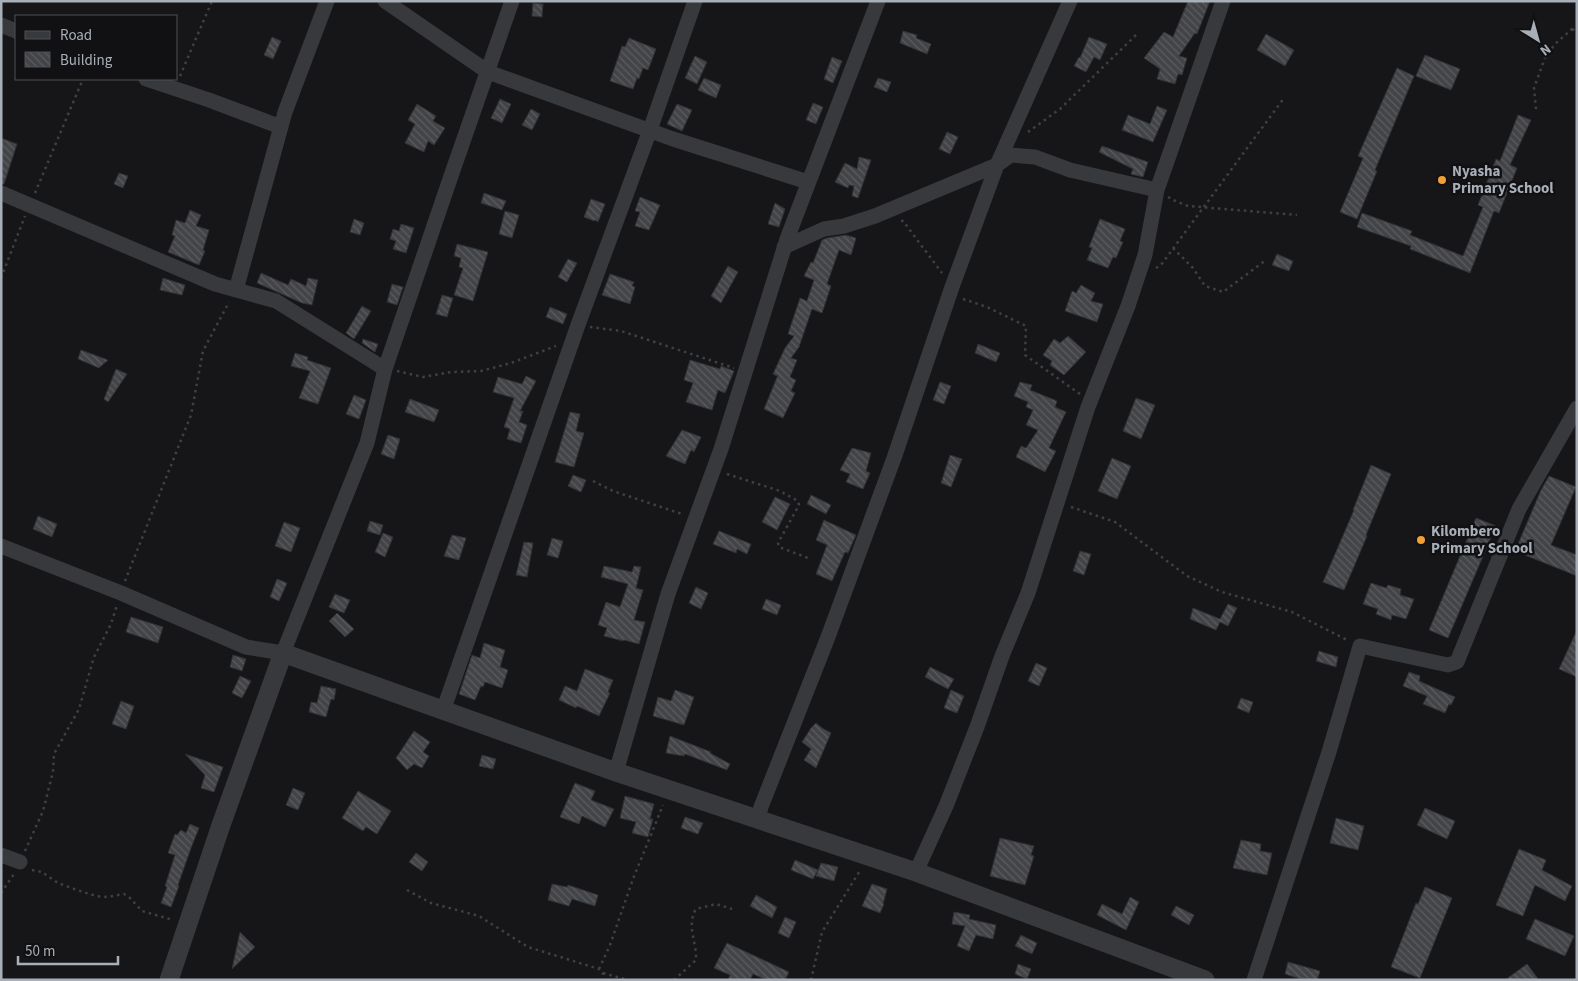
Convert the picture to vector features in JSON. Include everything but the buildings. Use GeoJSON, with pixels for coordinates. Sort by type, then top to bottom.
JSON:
{"type":"FeatureCollection","features":[{"type":"Feature","properties":{"kind":"street"},"geometry":{"type":"LineString","coordinates":[[236,290],[281,127],[327,1]]}},
{"type":"Feature","properties":{"kind":"street"},"geometry":{"type":"LineString","coordinates":[[385,1],[488,72],[650,130],[808,182]]}},
{"type":"Feature","properties":{"kind":"street"},"geometry":{"type":"LineString","coordinates":[[169,980],[221,825],[283,653],[367,443],[386,369],[450,176],[512,1]]}},
{"type":"Feature","properties":{"kind":"street"},"geometry":{"type":"LineString","coordinates":[[443,711],[578,324],[650,130],[694,1]]}},
{"type":"Feature","properties":{"kind":"street"},"geometry":{"type":"LineString","coordinates":[[616,772],[668,594],[713,469],[784,246],[878,1]]}},
{"type":"Feature","properties":{"kind":"street"},"geometry":{"type":"LineString","coordinates":[[758,819],[894,458],[952,287],[997,165],[1070,1]]}},
{"type":"Feature","properties":{"kind":"street"},"geometry":{"type":"LineString","coordinates":[[916,872],[946,806],[1002,656],[1028,593],[1088,407],[1146,255],[1157,190],[1223,1]]}},
{"type":"Feature","properties":{"kind":"street"},"geometry":{"type":"LineString","coordinates":[[1,25],[15,31]]}},
{"type":"Feature","properties":{"kind":"street"},"geometry":{"type":"LineString","coordinates":[[149,80],[281,127]]}},
{"type":"Feature","properties":{"kind":"street"},"geometry":{"type":"LineString","coordinates":[[784,246],[824,229],[844,226],[875,216],[997,165],[1011,155],[1035,157],[1070,170],[1157,190]]}},
{"type":"Feature","properties":{"kind":"street"},"geometry":{"type":"LineString","coordinates":[[1,193],[112,238],[215,284],[276,301],[386,369]]}},
{"type":"Feature","properties":{"kind":"street"},"geometry":{"type":"LineString","coordinates":[[1254,980],[1329,752],[1360,646],[1448,666],[1458,662],[1520,509],[1577,408]]}},
{"type":"Feature","properties":{"kind":"street"},"geometry":{"type":"LineString","coordinates":[[1,546],[121,592],[246,647],[283,653],[616,772],[916,872],[1205,980]]}},
{"type":"Feature","properties":{"kind":"street"},"geometry":{"type":"LineString","coordinates":[[1,855],[23,865]]}},
{"type":"Feature","properties":{"kind":"path"},"geometry":{"type":"LineString","coordinates":[[178,80],[212,1]]}},
{"type":"Feature","properties":{"kind":"path"},"geometry":{"type":"LineString","coordinates":[[1536,109],[1534,88],[1545,58],[1555,44],[1572,29],[1577,28]]}},
{"type":"Feature","properties":{"kind":"path"},"geometry":{"type":"LineString","coordinates":[[1572,29],[1577,32]]}},
{"type":"Feature","properties":{"kind":"path"},"geometry":{"type":"LineString","coordinates":[[1028,132],[1060,109],[1136,35]]}},
{"type":"Feature","properties":{"kind":"path"},"geometry":{"type":"LineString","coordinates":[[1,278],[29,205],[82,80]]}},
{"type":"Feature","properties":{"kind":"path"},"geometry":{"type":"LineString","coordinates":[[174,89],[178,80]]}},
{"type":"Feature","properties":{"kind":"path"},"geometry":{"type":"LineString","coordinates":[[1136,284],[1161,265],[1284,98]]}},
{"type":"Feature","properties":{"kind":"path"},"geometry":{"type":"LineString","coordinates":[[1157,190],[1173,200],[1188,206],[1297,215]]}},
{"type":"Feature","properties":{"kind":"path"},"geometry":{"type":"LineString","coordinates":[[875,216],[903,221],[963,299],[988,307],[1026,326],[1025,355],[1082,395],[1088,407]]}},
{"type":"Feature","properties":{"kind":"path"},"geometry":{"type":"LineString","coordinates":[[1173,248],[1192,268],[1205,286],[1223,292],[1266,260]]}},
{"type":"Feature","properties":{"kind":"path"},"geometry":{"type":"LineString","coordinates":[[713,469],[780,492],[798,501],[799,505],[778,543],[779,547],[808,558]]}},
{"type":"Feature","properties":{"kind":"path"},"geometry":{"type":"LineString","coordinates":[[593,481],[613,491],[696,519]]}},
{"type":"Feature","properties":{"kind":"path"},"geometry":{"type":"LineString","coordinates":[[1058,503],[1115,522],[1187,576],[1222,592],[1292,612],[1360,646]]}},
{"type":"Feature","properties":{"kind":"path"},"geometry":{"type":"LineString","coordinates":[[599,969],[610,945],[633,879],[669,790]]}},
{"type":"Feature","properties":{"kind":"path"},"geometry":{"type":"LineString","coordinates":[[811,980],[822,932],[869,856]]}},
{"type":"Feature","properties":{"kind":"path"},"geometry":{"type":"LineString","coordinates":[[23,865],[42,872],[58,882],[96,896],[106,897],[124,894],[142,911],[188,924]]}},
{"type":"Feature","properties":{"kind":"path"},"geometry":{"type":"LineString","coordinates":[[407,890],[431,903],[479,916],[528,948],[599,969],[603,973],[628,980]]}},
{"type":"Feature","properties":{"kind":"path"},"geometry":{"type":"LineString","coordinates":[[674,980],[696,960],[692,936],[692,917],[696,909],[716,904],[732,910]]}},
{"type":"Feature","properties":{"kind":"path"},"geometry":{"type":"LineString","coordinates":[[601,980],[603,973]]}},
{"type":"Feature","properties":{"kind":"place","name":"Nyasha Primary School"},"geometry":{"type":"Point","coordinates":[1442,180]}},
{"type":"Feature","properties":{"kind":"place","name":"Kilombero Primary School"},"geometry":{"type":"Point","coordinates":[1421,540]}}]}
